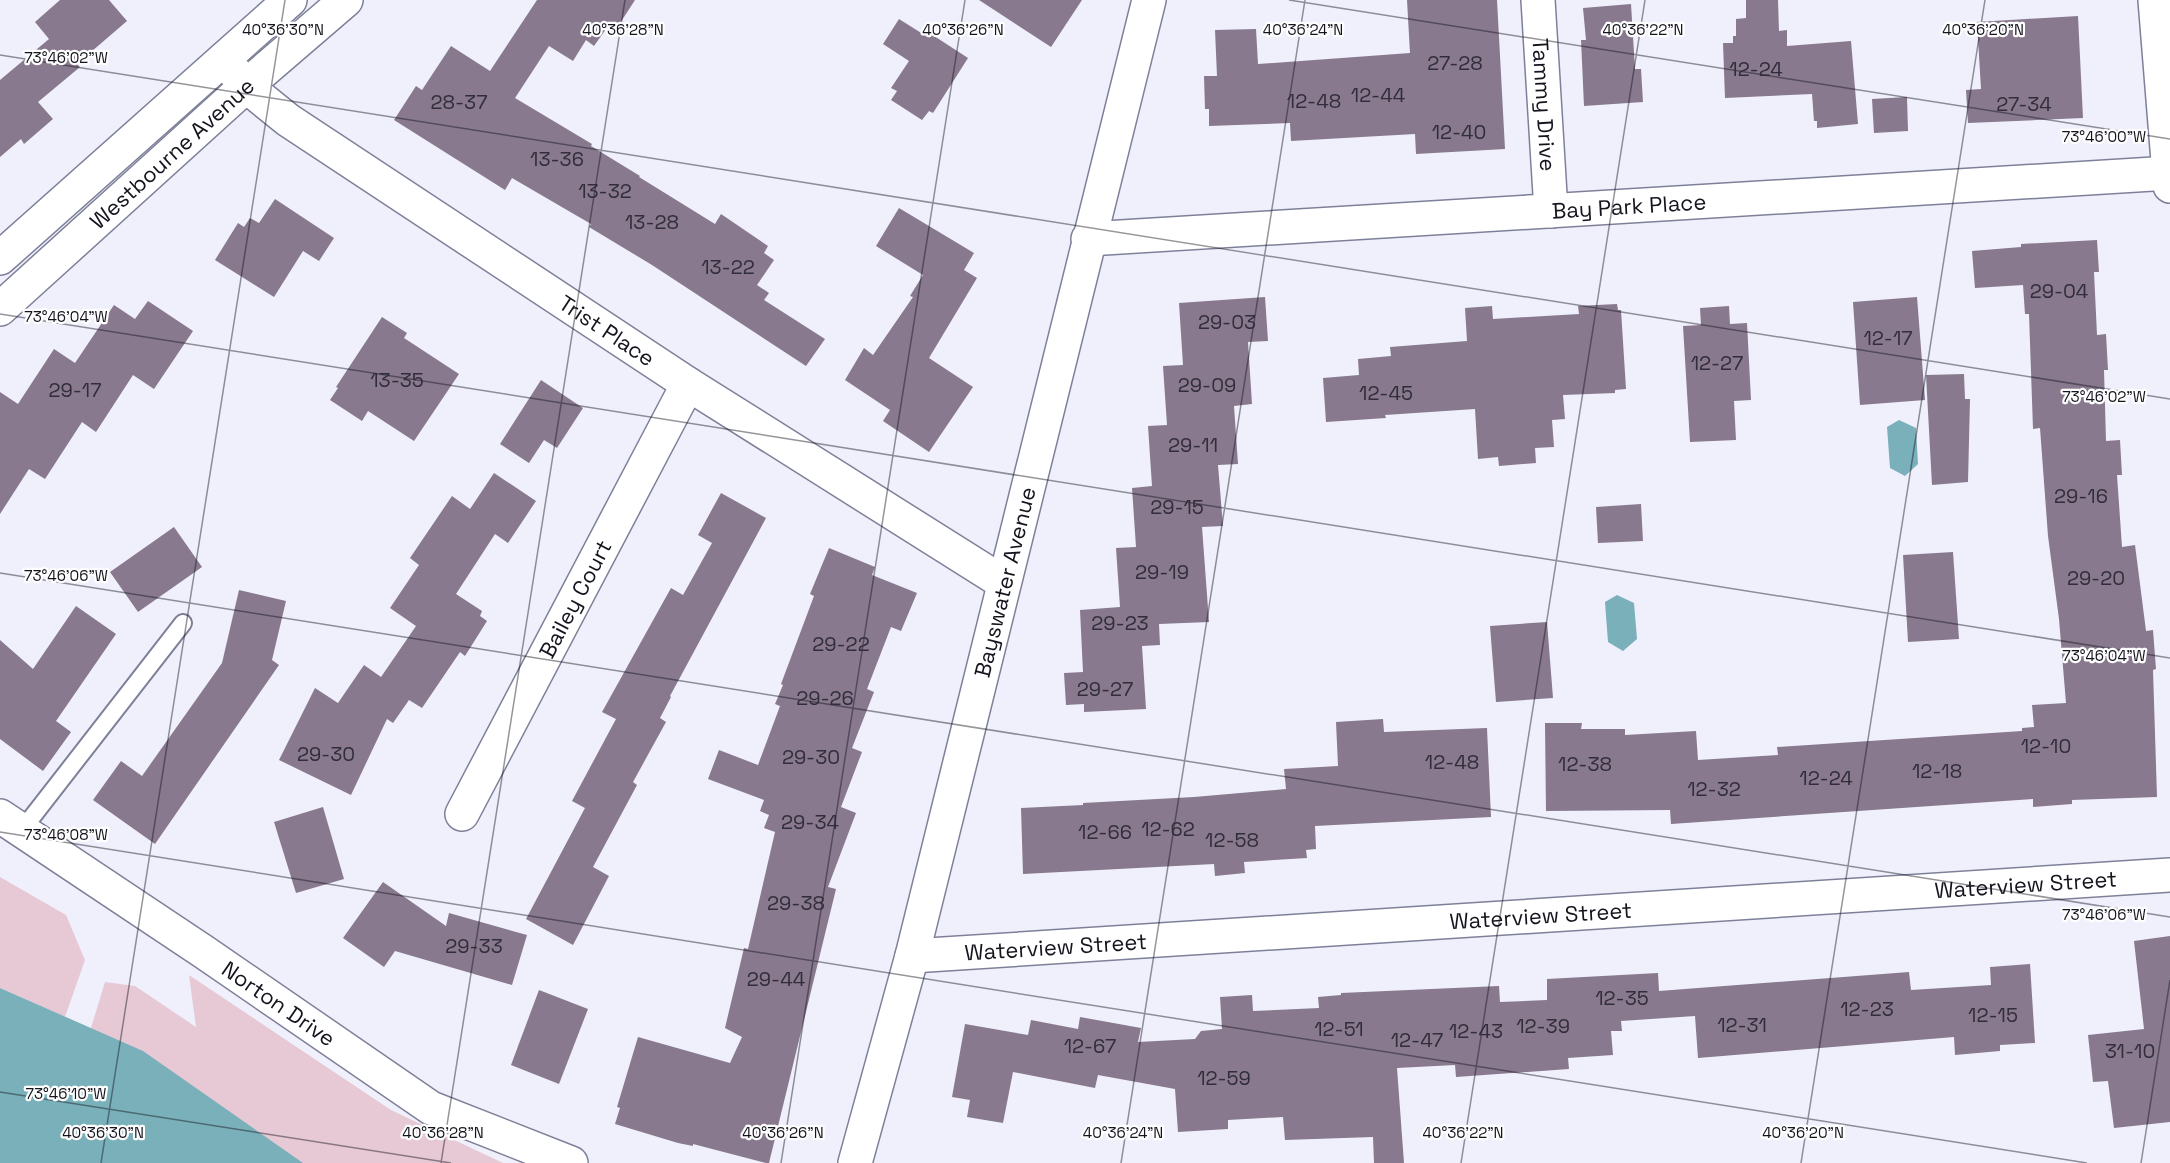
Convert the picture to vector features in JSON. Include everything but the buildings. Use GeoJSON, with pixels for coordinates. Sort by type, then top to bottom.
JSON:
{"type":"FeatureCollection","features":[{"type":"Feature","properties":{"kind":"street","name":"Westbourne Avenue"},"geometry":{"type":"LineString","coordinates":[[0,258],[290,0]]}},
{"type":"Feature","properties":{"kind":"street","name":"Westbourne Avenue"},"geometry":{"type":"LineString","coordinates":[[0,309],[246,86],[346,0]]}},
{"type":"Feature","properties":{"kind":"street","name":"Bayswater Avenue"},"geometry":{"type":"LineString","coordinates":[[855,1163],[912,956],[1149,0]]}},
{"type":"Feature","properties":{"kind":"street","name":"Tammy Drive"},"geometry":{"type":"LineString","coordinates":[[1538,0],[1551,211]]}},
{"type":"Feature","properties":{"kind":"street"},"geometry":{"type":"LineString","coordinates":[[2155,0],[2169,177]]}},
{"type":"Feature","properties":{"kind":"street","name":"Trist Place"},"geometry":{"type":"LineString","coordinates":[[224,59],[246,86],[288,120],[688,384],[1004,583]]}},
{"type":"Feature","properties":{"kind":"street","name":"Bay Park Place"},"geometry":{"type":"LineString","coordinates":[[1088,239],[2169,177]]}},
{"type":"Feature","properties":{"kind":"street","name":"Bailey Court"},"geometry":{"type":"LineString","coordinates":[[462,814],[688,384]]}},
{"type":"Feature","properties":{"kind":"street","name":"Norton Drive"},"geometry":{"type":"LineString","coordinates":[[11,823],[204,951],[430,1108],[572,1163]]}},
{"type":"Feature","properties":{"kind":"street","name":"Waterview Street"},"geometry":{"type":"LineString","coordinates":[[912,956],[2170,875]]}},
{"type":"Feature","properties":{"kind":"lane"},"geometry":{"type":"LineString","coordinates":[[11,823],[183,623]]}},
{"type":"Feature","properties":{"kind":"shaded area"},"geometry":{"type":"Polygon","coordinates":[[[0,877],[66,915],[85,960],[65,1017],[0,988],[0,877]]]}},
{"type":"Feature","properties":{"kind":"shaded area"},"geometry":{"type":"Polygon","coordinates":[[[189,975],[391,1110],[503,1163],[290,1163],[91,1028],[105,982],[135,986],[196,1027],[189,975]]]}},
{"type":"Feature","properties":{"kind":"water"},"geometry":{"type":"Polygon","coordinates":[[[1899,420],[1916,428],[1918,464],[1905,476],[1890,468],[1887,427],[1899,420]]]}},
{"type":"Feature","properties":{"kind":"water"},"geometry":{"type":"Polygon","coordinates":[[[1617,595],[1634,603],[1637,639],[1623,651],[1608,642],[1605,602],[1617,595]]]}},
{"type":"Feature","properties":{"kind":"water"},"geometry":{"type":"Polygon","coordinates":[[[0,988],[143,1051],[303,1163],[0,1163],[0,988]]]}}]}
